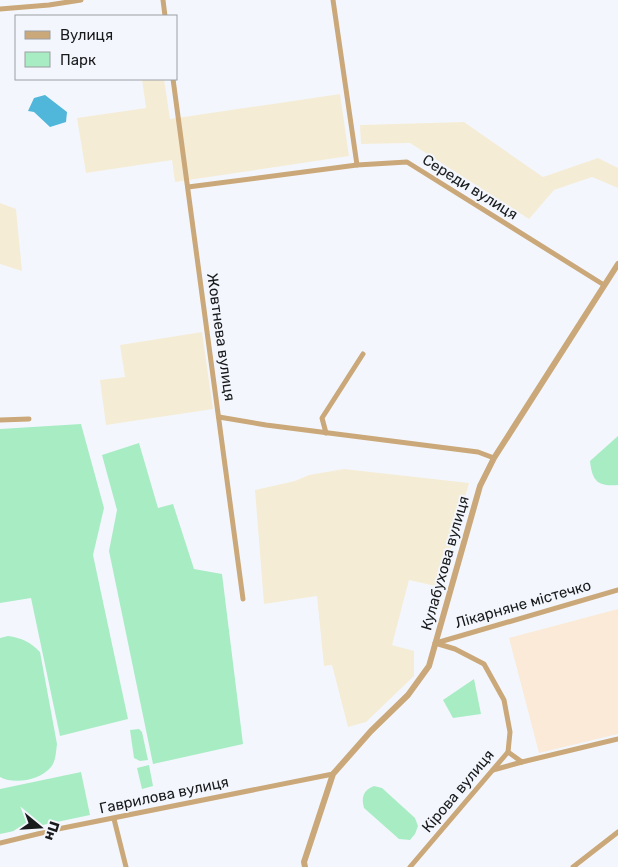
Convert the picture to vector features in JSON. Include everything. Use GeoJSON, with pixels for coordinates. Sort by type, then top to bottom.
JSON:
{"type":"FeatureCollection","features":[{"type":"Feature","properties":{"kind":"street"},"geometry":{"type":"LineString","coordinates":[[0,9],[81,0]]}},
{"type":"Feature","properties":{"kind":"street"},"geometry":{"type":"LineString","coordinates":[[163,0],[165,15]]}},
{"type":"Feature","properties":{"kind":"street"},"geometry":{"type":"LineString","coordinates":[[332,0],[357,165]]}},
{"type":"Feature","properties":{"kind":"street","name":"Жовтнева вулиця"},"geometry":{"type":"LineString","coordinates":[[174,80],[243,599]]}},
{"type":"Feature","properties":{"kind":"street","name":"Середи вулиця"},"geometry":{"type":"LineString","coordinates":[[188,187],[357,165],[407,162],[604,285]]}},
{"type":"Feature","properties":{"kind":"street","name":"Кулабухова вулиця"},"geometry":{"type":"LineString","coordinates":[[305,867],[304,862],[333,774],[371,731],[408,695],[429,666],[480,486],[494,458],[604,285],[617,268]]}},
{"type":"Feature","properties":{"kind":"street"},"geometry":{"type":"LineString","coordinates":[[326,433],[322,418],[363,354]]}},
{"type":"Feature","properties":{"kind":"street"},"geometry":{"type":"LineString","coordinates":[[219,417],[326,433],[478,452],[494,458]]}},
{"type":"Feature","properties":{"kind":"street"},"geometry":{"type":"LineString","coordinates":[[0,420],[29,419]]}},
{"type":"Feature","properties":{"kind":"street","name":"Лікарняне містечко"},"geometry":{"type":"LineString","coordinates":[[436,643],[618,590]]}},
{"type":"Feature","properties":{"kind":"street","name":"Кірова вулиця"},"geometry":{"type":"LineString","coordinates":[[410,867],[508,752],[510,732],[504,700],[484,664],[455,649],[436,643]]}},
{"type":"Feature","properties":{"kind":"street"},"geometry":{"type":"LineString","coordinates":[[492,771],[522,762],[618,740]]}},
{"type":"Feature","properties":{"kind":"street"},"geometry":{"type":"LineString","coordinates":[[508,752],[522,762]]}},
{"type":"Feature","properties":{"kind":"street","name":"Гаврилова вулиця"},"geometry":{"type":"LineString","coordinates":[[0,843],[333,774]]}},
{"type":"Feature","properties":{"kind":"street"},"geometry":{"type":"LineString","coordinates":[[114,819],[126,867]]}},
{"type":"Feature","properties":{"kind":"street"},"geometry":{"type":"LineString","coordinates":[[573,867],[618,832]]}},
{"type":"Feature","properties":{"kind":"shaded area"},"geometry":{"type":"Polygon","coordinates":[[[142,80],[164,80],[170,119],[340,94],[349,156],[175,182],[172,160],[86,173],[77,118],[146,108],[142,80]]]}},
{"type":"Feature","properties":{"kind":"shaded area"},"geometry":{"type":"Polygon","coordinates":[[[464,122],[543,177],[598,158],[618,168],[618,188],[592,177],[554,190],[529,219],[410,143],[361,144],[360,125],[464,122]]]}},
{"type":"Feature","properties":{"kind":"shaded area"},"geometry":{"type":"Polygon","coordinates":[[[0,203],[16,209],[22,271],[0,264],[0,203]]]}},
{"type":"Feature","properties":{"kind":"shaded area"},"geometry":{"type":"Polygon","coordinates":[[[202,332],[213,409],[106,425],[100,380],[125,377],[120,345],[202,332]]]}},
{"type":"Feature","properties":{"kind":"shaded area"},"geometry":{"type":"Polygon","coordinates":[[[344,469],[469,483],[440,587],[409,580],[392,645],[414,651],[414,676],[366,722],[348,727],[332,665],[324,666],[317,596],[264,604],[255,490],[295,481],[309,475],[344,469]]]}},
{"type":"Feature","properties":{"kind":"shaded area"},"geometry":{"type":"Polygon","coordinates":[[[618,609],[618,734],[539,753],[509,638],[618,609]]]}},
{"type":"Feature","properties":{"kind":"green space"},"geometry":{"type":"Polygon","coordinates":[[[81,424],[104,508],[93,555],[128,719],[60,736],[31,598],[0,603],[0,429],[81,424]]]}},
{"type":"Feature","properties":{"kind":"green space"},"geometry":{"type":"Polygon","coordinates":[[[618,436],[618,485],[601,484],[594,478],[590,461],[618,436]]]}},
{"type":"Feature","properties":{"kind":"green space"},"geometry":{"type":"Polygon","coordinates":[[[139,443],[158,508],[173,504],[194,569],[222,574],[243,744],[153,764],[109,551],[117,510],[102,455],[139,443]]]}},
{"type":"Feature","properties":{"kind":"green space"},"geometry":{"type":"Polygon","coordinates":[[[8,636],[26,641],[40,652],[57,744],[54,762],[47,771],[34,778],[20,781],[12,781],[0,777],[0,638],[8,636]]]}},
{"type":"Feature","properties":{"kind":"green space"},"geometry":{"type":"Polygon","coordinates":[[[474,679],[481,714],[453,718],[443,700],[474,679]]]}},
{"type":"Feature","properties":{"kind":"green space"},"geometry":{"type":"Polygon","coordinates":[[[139,729],[142,732],[148,760],[140,761],[134,758],[130,730],[139,729]]]}},
{"type":"Feature","properties":{"kind":"green space"},"geometry":{"type":"Polygon","coordinates":[[[149,765],[153,786],[142,789],[137,768],[149,765]]]}},
{"type":"Feature","properties":{"kind":"green space"},"geometry":{"type":"Polygon","coordinates":[[[81,772],[90,815],[0,834],[0,789],[81,772]]]}},
{"type":"Feature","properties":{"kind":"green space"},"geometry":{"type":"Polygon","coordinates":[[[374,786],[382,788],[415,818],[418,826],[410,840],[399,839],[364,808],[364,795],[367,790],[374,786]]]}},
{"type":"Feature","properties":{"kind":"water"},"geometry":{"type":"Polygon","coordinates":[[[45,95],[67,112],[66,122],[50,127],[34,112],[28,111],[34,98],[45,95]]]}}]}
